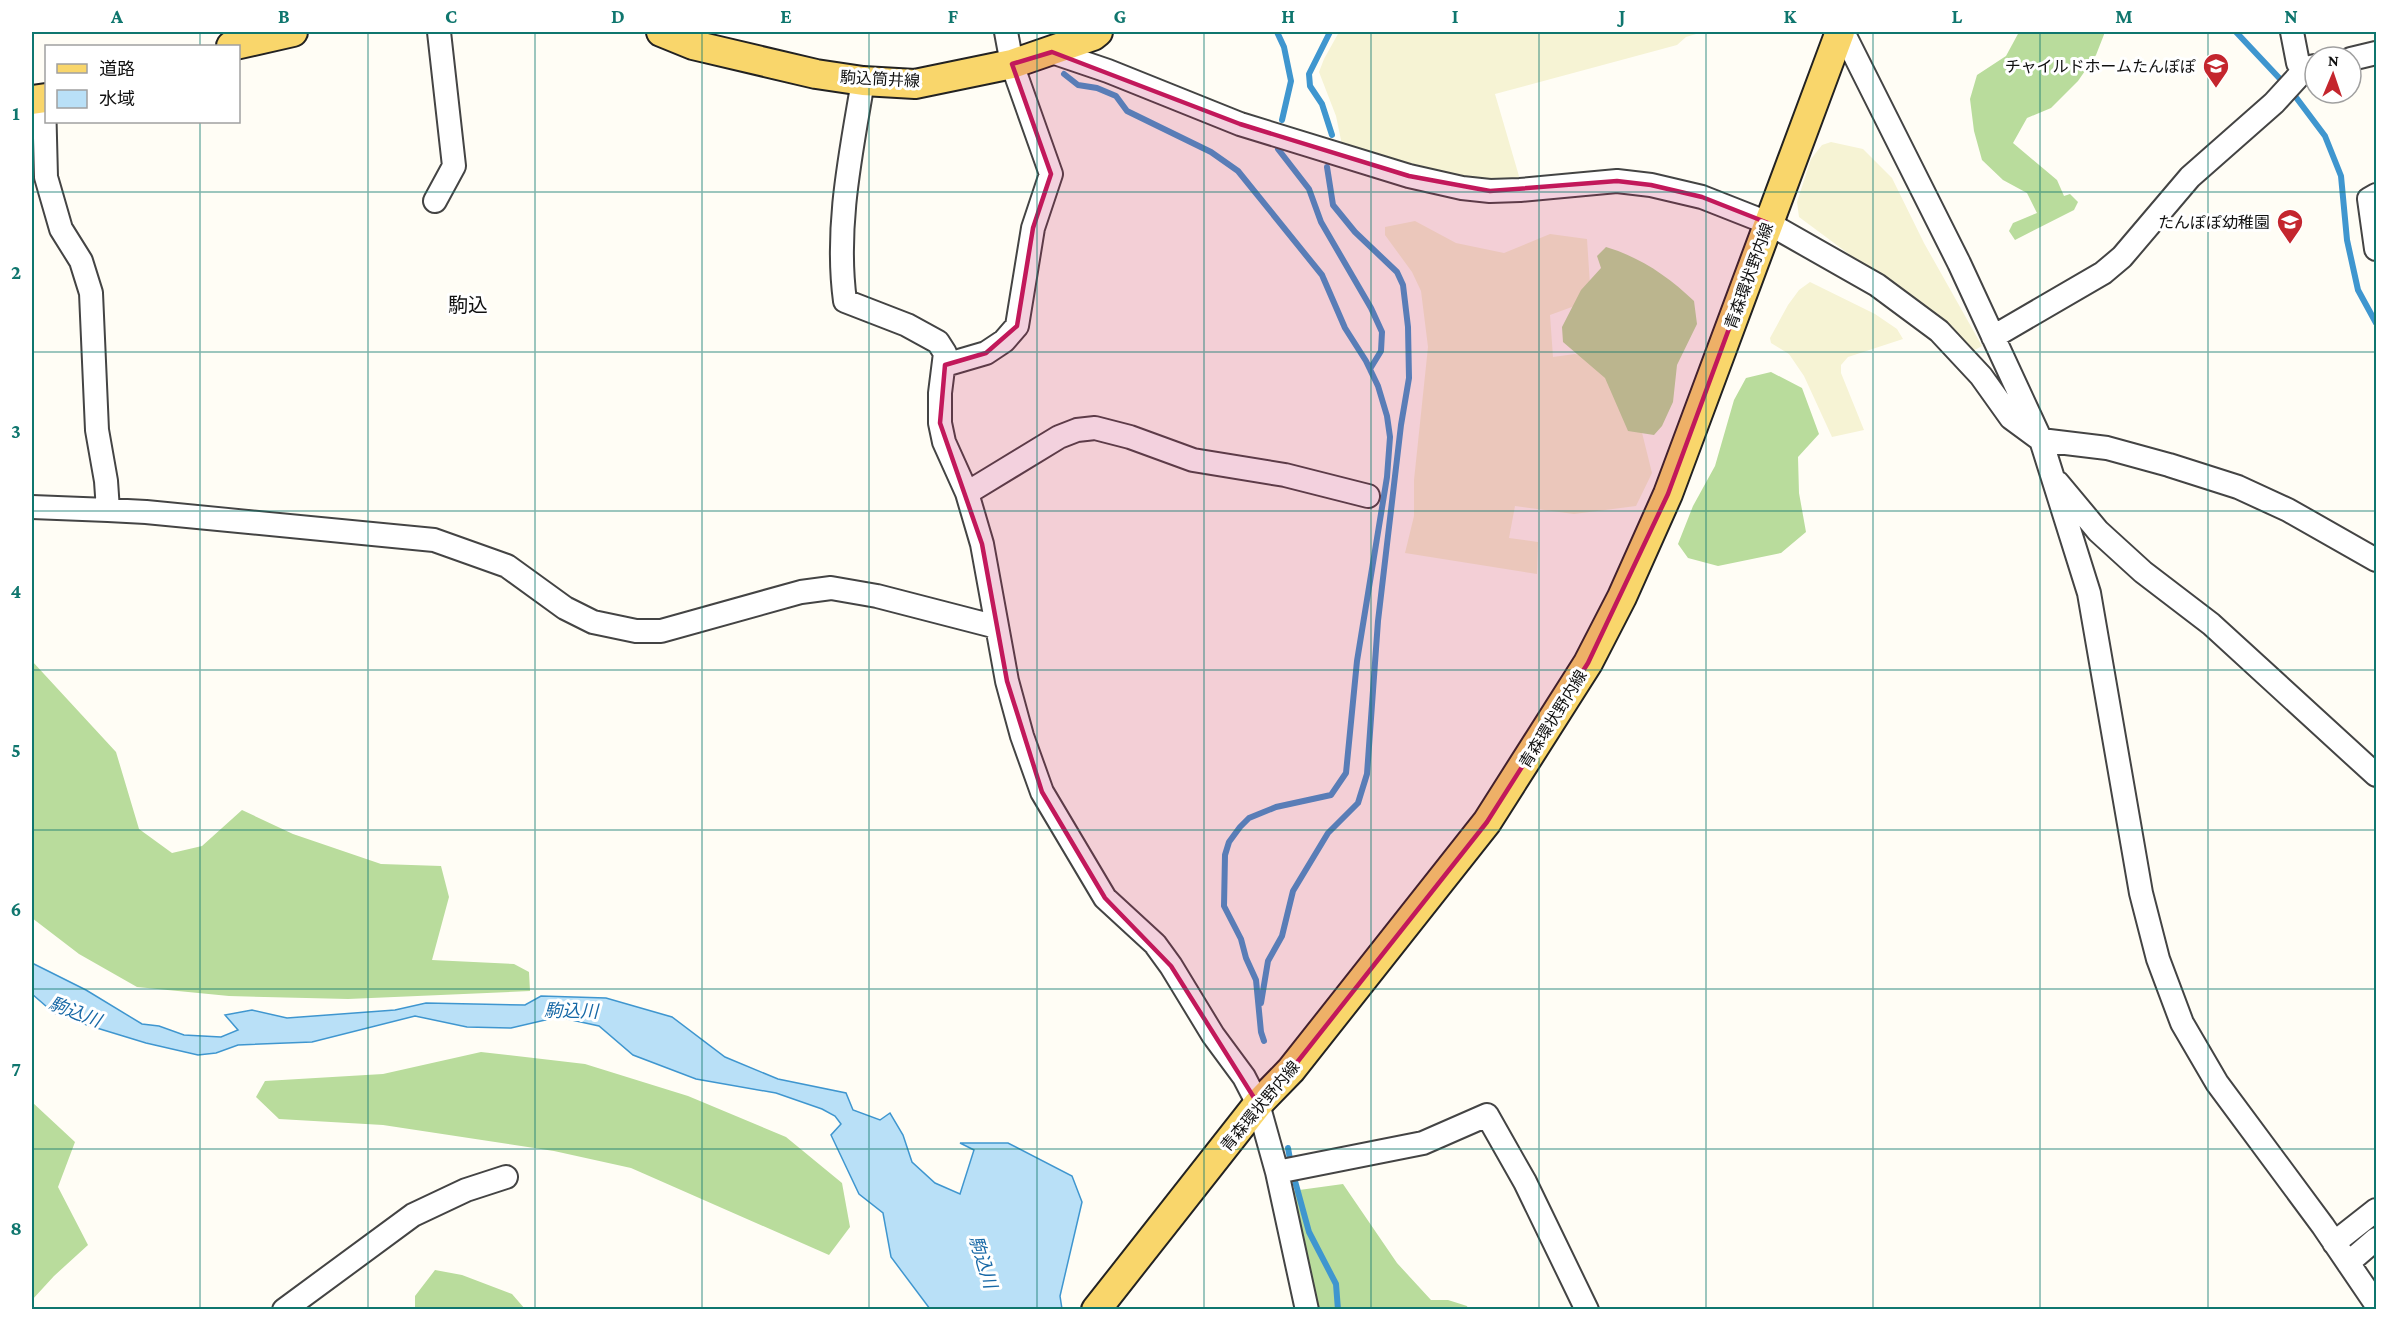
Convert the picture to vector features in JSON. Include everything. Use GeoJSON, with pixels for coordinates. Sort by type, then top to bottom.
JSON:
{"type":"FeatureCollection","features":[{"type":"Feature","properties":{"kind":"main road"},"geometry":{"type":"LineString","coordinates":[[235,45],[293,32]]}},
{"type":"Feature","properties":{"kind":"main road","name":"駒込筒井線"},"geometry":{"type":"LineString","coordinates":[[661,32],[693,45],[816,74],[863,81],[915,84],[1012,64],[1052,52],[1098,32]]}},
{"type":"Feature","properties":{"kind":"main road","name":"青森環状野内線"},"geometry":{"type":"LineString","coordinates":[[1096,1310],[1258,1104],[1291,1070],[1487,822],[1588,663],[1622,597],[1668,494],[1768,223],[1842,32]]}},
{"type":"Feature","properties":{"kind":"street"},"geometry":{"type":"LineString","coordinates":[[435,201],[453,166],[439,32]]}},
{"type":"Feature","properties":{"kind":"street"},"geometry":{"type":"LineString","coordinates":[[945,365],[986,353],[1004,341],[1017,326],[1033,228],[1051,174],[1012,64],[1006,32]]}},
{"type":"Feature","properties":{"kind":"street"},"geometry":{"type":"LineString","coordinates":[[1842,32],[1959,262],[2041,440],[2089,593],[2137,872],[2158,959],[2182,1023],[2217,1083],[2376,1302]]}},
{"type":"Feature","properties":{"kind":"street"},"geometry":{"type":"LineString","coordinates":[[2292,32],[2298,63],[2303,65]]}},
{"type":"Feature","properties":{"kind":"street"},"geometry":{"type":"LineString","coordinates":[[1052,52],[1108,71],[1240,124],[1409,176],[1462,188],[1490,191],[1617,182],[1651,185],[1701,197],[1768,223],[1877,285],[1939,331],[1981,376],[2011,418],[2041,440],[2107,448],[2238,487],[2288,510],[2376,560]]}},
{"type":"Feature","properties":{"kind":"street"},"geometry":{"type":"LineString","coordinates":[[1994,338],[2103,273],[2122,257],[2190,177],[2303,75]]}},
{"type":"Feature","properties":{"kind":"street"},"geometry":{"type":"LineString","coordinates":[[863,81],[845,185],[842,279],[845,301],[907,325],[938,342],[945,353],[940,393],[940,423],[944,442],[968,493],[982,544],[1007,681],[1022,736],[1042,792],[1104,898],[1155,944],[1213,1035],[1244,1077],[1258,1104],[1277,1172],[1307,1310]]}},
{"type":"Feature","properties":{"kind":"street"},"geometry":{"type":"LineString","coordinates":[[41,99],[46,177],[61,229],[81,261],[91,293],[97,430],[106,481],[108,510]]}},
{"type":"Feature","properties":{"kind":"street"},"geometry":{"type":"LineString","coordinates":[[2376,195],[2369,199],[2376,249]]}},
{"type":"Feature","properties":{"kind":"street"},"geometry":{"type":"LineString","coordinates":[[968,493],[1059,437],[1077,430],[1095,428],[1130,436],[1192,460],[1285,475],[1368,496]]}},
{"type":"Feature","properties":{"kind":"street"},"geometry":{"type":"LineString","coordinates":[[2051,475],[2098,531],[2143,572],[2211,624],[2376,775]]}},
{"type":"Feature","properties":{"kind":"street"},"geometry":{"type":"LineString","coordinates":[[32,507],[146,512],[434,540],[507,566],[565,608],[593,622],[636,631],[662,631],[801,592],[831,588],[878,597],[997,627]]}},
{"type":"Feature","properties":{"kind":"street"},"geometry":{"type":"LineString","coordinates":[[1277,1172],[1423,1143],[1487,1115],[1525,1182],[1587,1310]]}},
{"type":"Feature","properties":{"kind":"street"},"geometry":{"type":"LineString","coordinates":[[284,1310],[413,1215],[466,1190],[506,1178]]}},
{"type":"Feature","properties":{"kind":"street"},"geometry":{"type":"LineString","coordinates":[[2334,1243],[2376,1210]]}},
{"type":"Feature","properties":{"kind":"street"},"geometry":{"type":"LineString","coordinates":[[2348,1263],[2376,1239]]}},
{"type":"Feature","properties":{"kind":"highlighted area"},"geometry":{"type":"Polygon","coordinates":[[[1052,52],[1240,124],[1409,176],[1490,191],[1617,181],[1651,185],[1702,197],[1768,223],[1668,494],[1588,663],[1487,822],[1291,1070],[1258,1104],[1171,966],[1105,898],[1042,792],[1007,681],[982,544],[940,423],[945,365],[986,353],[1017,326],[1033,228],[1051,174],[1012,64],[1052,52]]]}},
{"type":"Feature","properties":{"kind":"shaded area"},"geometry":{"type":"Polygon","coordinates":[[[1339,32],[1703,32],[1686,37],[1677,45],[1495,94],[1521,183],[1463,177],[1342,145],[1336,116],[1319,72],[1339,32]]]}},
{"type":"Feature","properties":{"kind":"shaded area"},"geometry":{"type":"Polygon","coordinates":[[[1831,142],[1863,149],[1892,178],[1924,243],[1982,346],[1971,352],[1954,332],[1799,217],[1797,202],[1811,159],[1822,145],[1831,142]]]}},
{"type":"Feature","properties":{"kind":"shaded area"},"geometry":{"type":"Polygon","coordinates":[[[1415,221],[1456,243],[1504,253],[1550,234],[1587,239],[1591,300],[1550,315],[1553,357],[1575,354],[1626,368],[1652,473],[1636,506],[1574,514],[1515,506],[1509,538],[1538,542],[1537,574],[1405,553],[1414,516],[1414,480],[1428,347],[1421,291],[1412,272],[1385,235],[1385,227],[1415,221]]]}},
{"type":"Feature","properties":{"kind":"shaded area"},"geometry":{"type":"Polygon","coordinates":[[[1810,282],[1875,314],[1897,329],[1903,339],[1848,357],[1841,365],[1841,373],[1864,430],[1832,437],[1804,376],[1789,354],[1771,343],[1770,338],[1788,305],[1799,290],[1810,282]]]}},
{"type":"Feature","properties":{"kind":"green space"},"geometry":{"type":"Polygon","coordinates":[[[2019,32],[2105,32],[2096,55],[2078,81],[2051,108],[2027,118],[2013,143],[2057,180],[2064,196],[2070,194],[2078,202],[2074,210],[2015,240],[2009,231],[2013,223],[2037,213],[2027,193],[2003,180],[1982,160],[1974,131],[1970,99],[1977,75],[2006,56],[2019,32]]]}},
{"type":"Feature","properties":{"kind":"green space"},"geometry":{"type":"Polygon","coordinates":[[[1606,247],[1631,256],[1653,269],[1694,301],[1697,324],[1677,365],[1673,402],[1662,426],[1654,435],[1628,431],[1605,378],[1563,342],[1562,327],[1581,290],[1601,268],[1597,256],[1606,247]]]}},
{"type":"Feature","properties":{"kind":"green space"},"geometry":{"type":"Polygon","coordinates":[[[1771,372],[1802,388],[1819,434],[1798,457],[1799,493],[1806,532],[1781,553],[1718,566],[1688,558],[1678,544],[1693,506],[1715,466],[1734,400],[1746,378],[1771,372]]]}},
{"type":"Feature","properties":{"kind":"green space"},"geometry":{"type":"Polygon","coordinates":[[[32,661],[116,752],[139,829],[172,853],[202,846],[242,810],[293,834],[381,864],[441,866],[449,897],[432,960],[514,964],[529,972],[530,991],[348,999],[229,996],[137,987],[79,954],[32,918],[32,661]]]}},
{"type":"Feature","properties":{"kind":"green space"},"geometry":{"type":"Polygon","coordinates":[[[481,1052],[585,1064],[688,1096],[786,1137],[842,1183],[850,1227],[829,1255],[631,1168],[554,1151],[383,1125],[279,1119],[256,1097],[265,1081],[383,1074],[481,1052]]]}},
{"type":"Feature","properties":{"kind":"green space"},"geometry":{"type":"Polygon","coordinates":[[[32,1102],[75,1142],[58,1187],[88,1245],[32,1300],[32,1102]]]}},
{"type":"Feature","properties":{"kind":"green space"},"geometry":{"type":"Polygon","coordinates":[[[1343,1184],[1397,1263],[1431,1300],[1448,1300],[1467,1306],[1468,1309],[1316,1309],[1292,1191],[1343,1184]]]}},
{"type":"Feature","properties":{"kind":"green space"},"geometry":{"type":"Polygon","coordinates":[[[435,1270],[462,1275],[512,1294],[525,1309],[415,1309],[415,1296],[435,1270]]]}},
{"type":"Feature","properties":{"kind":"water","name":"駒込川"},"geometry":{"type":"Polygon","coordinates":[[[32,963],[86,990],[142,1024],[159,1026],[184,1035],[221,1037],[238,1030],[225,1015],[252,1010],[287,1018],[395,1010],[426,1003],[525,1005],[541,996],[606,998],[672,1017],[725,1057],[778,1079],[846,1093],[853,1110],[880,1120],[890,1113],[903,1135],[912,1162],[935,1183],[960,1194],[974,1150],[960,1143],[1008,1143],[1072,1176],[1082,1202],[1060,1296],[1062,1309],[930,1309],[891,1257],[883,1213],[859,1194],[831,1135],[841,1124],[835,1116],[822,1109],[776,1093],[696,1079],[633,1055],[599,1026],[558,1017],[511,1028],[467,1027],[415,1016],[312,1042],[238,1045],[216,1053],[198,1055],[146,1043],[54,1013],[32,994],[32,963]]]}},
{"type":"Feature","properties":{"kind":"waterway"},"geometry":{"type":"LineString","coordinates":[[1277,32],[1284,47],[1291,81],[1282,120]]}},
{"type":"Feature","properties":{"kind":"waterway"},"geometry":{"type":"LineString","coordinates":[[1330,32],[1309,74],[1310,86],[1322,104],[1332,135]]}},
{"type":"Feature","properties":{"kind":"waterway"},"geometry":{"type":"LineString","coordinates":[[2236,32],[2282,81]]}},
{"type":"Feature","properties":{"kind":"waterway"},"geometry":{"type":"LineString","coordinates":[[1064,74],[1078,85],[1097,88],[1116,96],[1127,111],[1211,152],[1238,171],[1322,275],[1345,328],[1366,361],[1378,386],[1387,416],[1390,437],[1387,477],[1357,661],[1346,773],[1331,795],[1276,807],[1249,818],[1229,842],[1225,855],[1224,906],[1241,939],[1246,958],[1256,980],[1261,1032],[1264,1041]]}},
{"type":"Feature","properties":{"kind":"waterway"},"geometry":{"type":"LineString","coordinates":[[2295,96],[2325,136],[2341,176],[2347,240],[2358,290],[2376,323]]}},
{"type":"Feature","properties":{"kind":"waterway"},"geometry":{"type":"LineString","coordinates":[[1278,149],[1309,189],[1321,222],[1371,308],[1382,332],[1381,351],[1370,369]]}},
{"type":"Feature","properties":{"kind":"waterway"},"geometry":{"type":"LineString","coordinates":[[1261,1003],[1268,961],[1282,936],[1293,891],[1328,833],[1358,803],[1367,774],[1378,621],[1401,425],[1409,378],[1408,327],[1403,285],[1397,272],[1355,232],[1333,205],[1327,167]]}},
{"type":"Feature","properties":{"kind":"waterway"},"geometry":{"type":"LineString","coordinates":[[1288,1148],[1290,1159]]}},
{"type":"Feature","properties":{"kind":"waterway"},"geometry":{"type":"LineString","coordinates":[[1295,1181],[1309,1232],[1336,1284],[1338,1310]]}},
{"type":"Feature","properties":{"kind":"place","name":"チャイルドホームたんぽぽ"},"geometry":{"type":"Point","coordinates":[2216,89]}},
{"type":"Feature","properties":{"kind":"place","name":"たんぽぽ幼稚園"},"geometry":{"type":"Point","coordinates":[2290,245]}},
{"type":"Feature","properties":{"kind":"district","name":"駒込"},"geometry":{"type":"Point","coordinates":[468,305]}}]}
